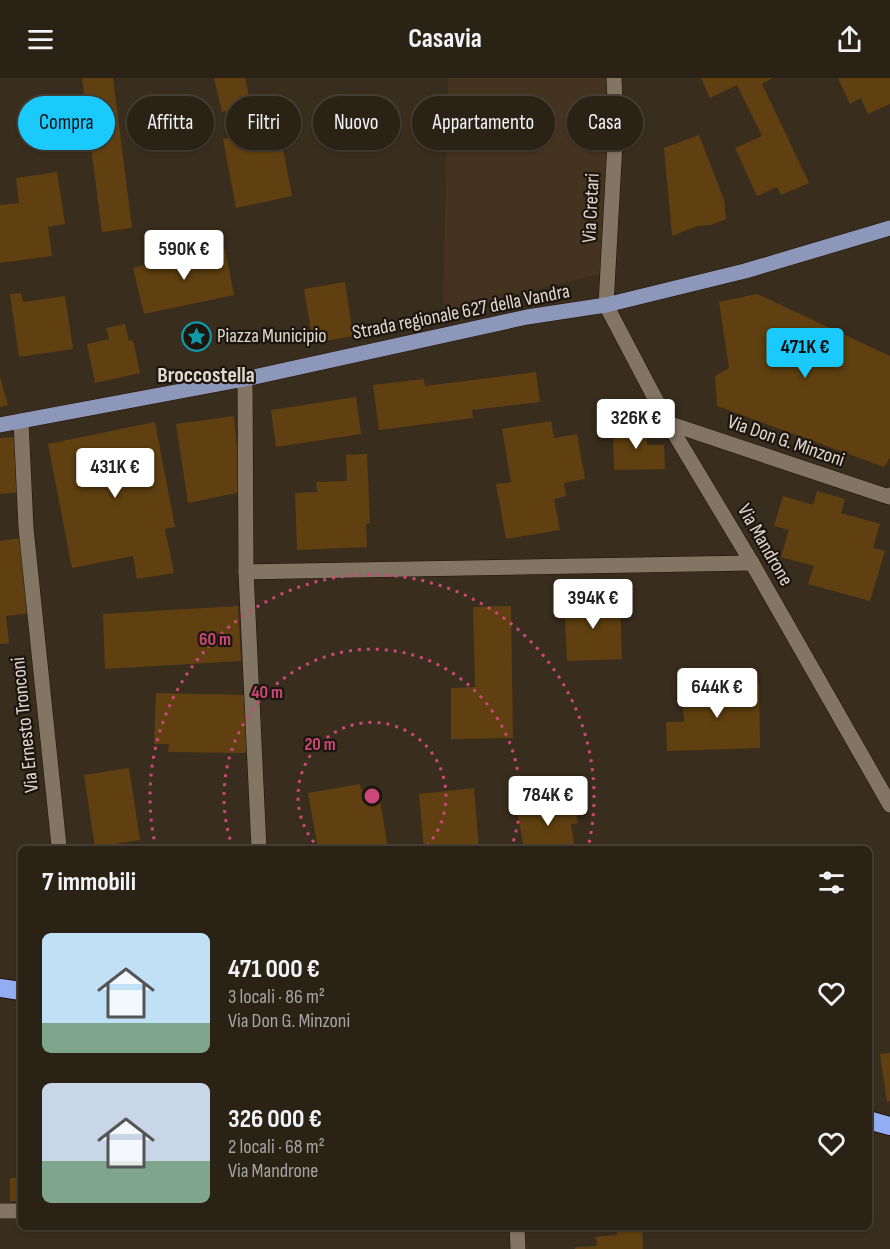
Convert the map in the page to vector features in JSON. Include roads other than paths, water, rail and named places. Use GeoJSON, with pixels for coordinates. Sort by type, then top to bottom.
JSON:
{"type":"FeatureCollection","features":[{"type":"Feature","properties":{"kind":"highway"},"geometry":{"type":"LineString","coordinates":[[0,988],[18,991]]}},
{"type":"Feature","properties":{"kind":"highway"},"geometry":{"type":"LineString","coordinates":[[872,1121],[890,1126]]}},
{"type":"Feature","properties":{"kind":"main road","name":"Strada regionale 627 della Vandra"},"geometry":{"type":"LineString","coordinates":[[0,424],[245,379],[527,317],[606,305],[745,271],[890,228]]}},
{"type":"Feature","properties":{"kind":"street","name":"Via Cretari"},"geometry":{"type":"LineString","coordinates":[[606,305],[616,125],[614,78]]}},
{"type":"Feature","properties":{"kind":"street","name":"Via Mandrone"},"geometry":{"type":"LineString","coordinates":[[606,305],[668,423],[752,563],[890,805]]}},
{"type":"Feature","properties":{"kind":"street"},"geometry":{"type":"LineString","coordinates":[[245,379],[246,572],[259,846]]}},
{"type":"Feature","properties":{"kind":"street","name":"Via Ernesto Tronconi"},"geometry":{"type":"LineString","coordinates":[[21,421],[26,528],[58,846]]}},
{"type":"Feature","properties":{"kind":"street","name":"Via Don G. Minzoni"},"geometry":{"type":"LineString","coordinates":[[668,423],[889,497],[890,495]]}},
{"type":"Feature","properties":{"kind":"street"},"geometry":{"type":"LineString","coordinates":[[246,572],[752,563]]}},
{"type":"Feature","properties":{"kind":"street"},"geometry":{"type":"LineString","coordinates":[[0,1211],[18,1211]]}},
{"type":"Feature","properties":{"kind":"street"},"geometry":{"type":"LineString","coordinates":[[517,1230],[518,1249]]}},
{"type":"Feature","properties":{"kind":"place","name":"Piazza Municipio"},"geometry":{"type":"Point","coordinates":[196,336]}},
{"type":"Feature","properties":{"kind":"district","name":"Broccostella"},"geometry":{"type":"Point","coordinates":[206,375]}}]}
